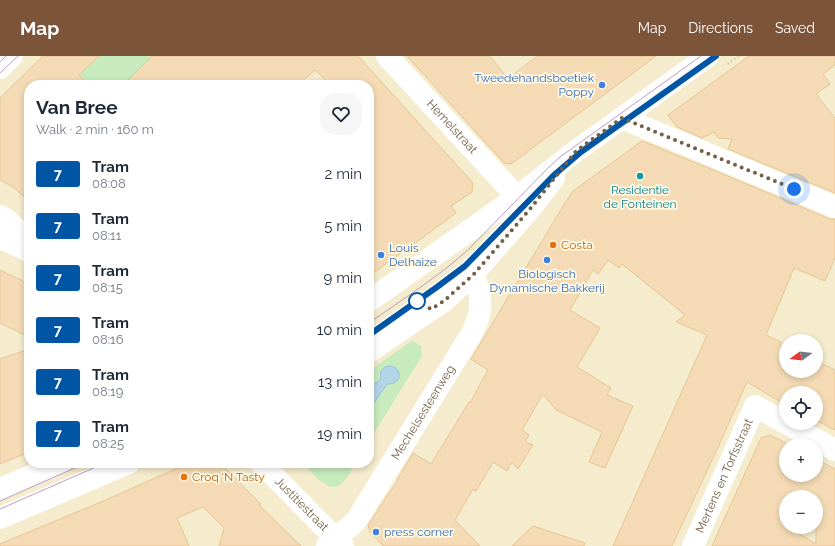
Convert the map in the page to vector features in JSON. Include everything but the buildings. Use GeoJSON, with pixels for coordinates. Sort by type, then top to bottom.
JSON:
{"type":"FeatureCollection","features":[{"type":"Feature","properties":{"kind":"street"},"geometry":{"type":"LineString","coordinates":[[0,68],[12,56]]}},
{"type":"Feature","properties":{"kind":"street","name":"Hemelstraat"},"geometry":{"type":"LineString","coordinates":[[387,56],[523,203]]}},
{"type":"Feature","properties":{"kind":"street"},"geometry":{"type":"LineString","coordinates":[[374,349],[444,301],[474,274],[523,203],[576,151],[708,56]]}},
{"type":"Feature","properties":{"kind":"street"},"geometry":{"type":"LineString","coordinates":[[622,118],[835,207]]}},
{"type":"Feature","properties":{"kind":"street"},"geometry":{"type":"LineString","coordinates":[[374,298],[523,203]]}},
{"type":"Feature","properties":{"kind":"street"},"geometry":{"type":"LineString","coordinates":[[0,216],[6,219],[24,236]]}},
{"type":"Feature","properties":{"kind":"street"},"geometry":{"type":"LineString","coordinates":[[0,238],[24,249]]}},
{"type":"Feature","properties":{"kind":"street","name":"Mechelsesteenweg"},"geometry":{"type":"LineString","coordinates":[[335,543],[356,521],[472,333],[481,308],[480,297],[474,274]]}},
{"type":"Feature","properties":{"kind":"street","name":"Mertens en Torfsstraat"},"geometry":{"type":"LineString","coordinates":[[693,546],[755,406],[835,450]]}},
{"type":"Feature","properties":{"kind":"street"},"geometry":{"type":"LineString","coordinates":[[0,489],[49,468]]}},
{"type":"Feature","properties":{"kind":"street"},"geometry":{"type":"LineString","coordinates":[[0,518],[117,468]]}},
{"type":"Feature","properties":{"kind":"street","name":"Justitiestraat"},"geometry":{"type":"LineString","coordinates":[[266,468],[335,543]]}},
{"type":"Feature","properties":{"kind":"shaded area"},"geometry":{"type":"Polygon","coordinates":[[[0,56],[835,56],[835,546],[0,546],[0,56]]]}},
{"type":"Feature","properties":{"kind":"green space"},"geometry":{"type":"Polygon","coordinates":[[[99,56],[149,56],[151,58],[128,80],[84,80],[79,75],[99,56]]]}},
{"type":"Feature","properties":{"kind":"green space"},"geometry":{"type":"Polygon","coordinates":[[[413,341],[421,346],[422,356],[374,433],[374,367],[413,341]]]}},
{"type":"Feature","properties":{"kind":"green space"},"geometry":{"type":"Polygon","coordinates":[[[307,468],[352,468],[343,482],[338,486],[333,487],[327,485],[307,468]]]}},
{"type":"Feature","properties":{"kind":"water"},"geometry":{"type":"Polygon","coordinates":[[[385,367],[394,367],[399,372],[399,376],[396,382],[387,384],[374,403],[374,384],[381,379],[380,374],[385,367]]]}},
{"type":"Feature","properties":{"kind":"tram line"},"geometry":{"type":"LineString","coordinates":[[0,62],[6,56]]}},
{"type":"Feature","properties":{"kind":"tram line"},"geometry":{"type":"LineString","coordinates":[[0,73],[18,56]]}},
{"type":"Feature","properties":{"kind":"tram line"},"geometry":{"type":"LineString","coordinates":[[374,319],[433,278],[469,249],[560,157],[701,56]]}},
{"type":"Feature","properties":{"kind":"tram line"},"geometry":{"type":"LineString","coordinates":[[374,331],[465,266],[554,175],[581,152],[716,56]]}},
{"type":"Feature","properties":{"kind":"tram line","name":"7"},"geometry":{"type":"LineString","coordinates":[[374,331],[465,266],[566,164],[716,56]]}},
{"type":"Feature","properties":{"kind":"tram line"},"geometry":{"type":"LineString","coordinates":[[0,501],[75,468]]}},
{"type":"Feature","properties":{"kind":"tram line"},"geometry":{"type":"LineString","coordinates":[[0,509],[94,468]]}},
{"type":"Feature","properties":{"kind":"place","name":"Tweedehandsboetiek Poppy"},"geometry":{"type":"Point","coordinates":[602,85]}},
{"type":"Feature","properties":{"kind":"place","name":"Residentie de Fonteinen"},"geometry":{"type":"Point","coordinates":[640,176]}},
{"type":"Feature","properties":{"kind":"place","name":"Costa"},"geometry":{"type":"Point","coordinates":[553,245]}},
{"type":"Feature","properties":{"kind":"place","name":"Louis Delhaize"},"geometry":{"type":"Point","coordinates":[381,255]}},
{"type":"Feature","properties":{"kind":"place","name":"Biologisch Dynamische Bakkerij"},"geometry":{"type":"Point","coordinates":[547,260]}},
{"type":"Feature","properties":{"kind":"place","name":"Croq 'N Tasty"},"geometry":{"type":"Point","coordinates":[184,477]}},
{"type":"Feature","properties":{"kind":"place","name":"press corner"},"geometry":{"type":"Point","coordinates":[376,532]}},
{"type":"Feature","properties":{"kind":"route"},"geometry":{"type":"LineString","coordinates":[[417,301],[431,309],[444,301],[474,274],[530,209],[576,151],[622,118],[794,189]]}}]}
